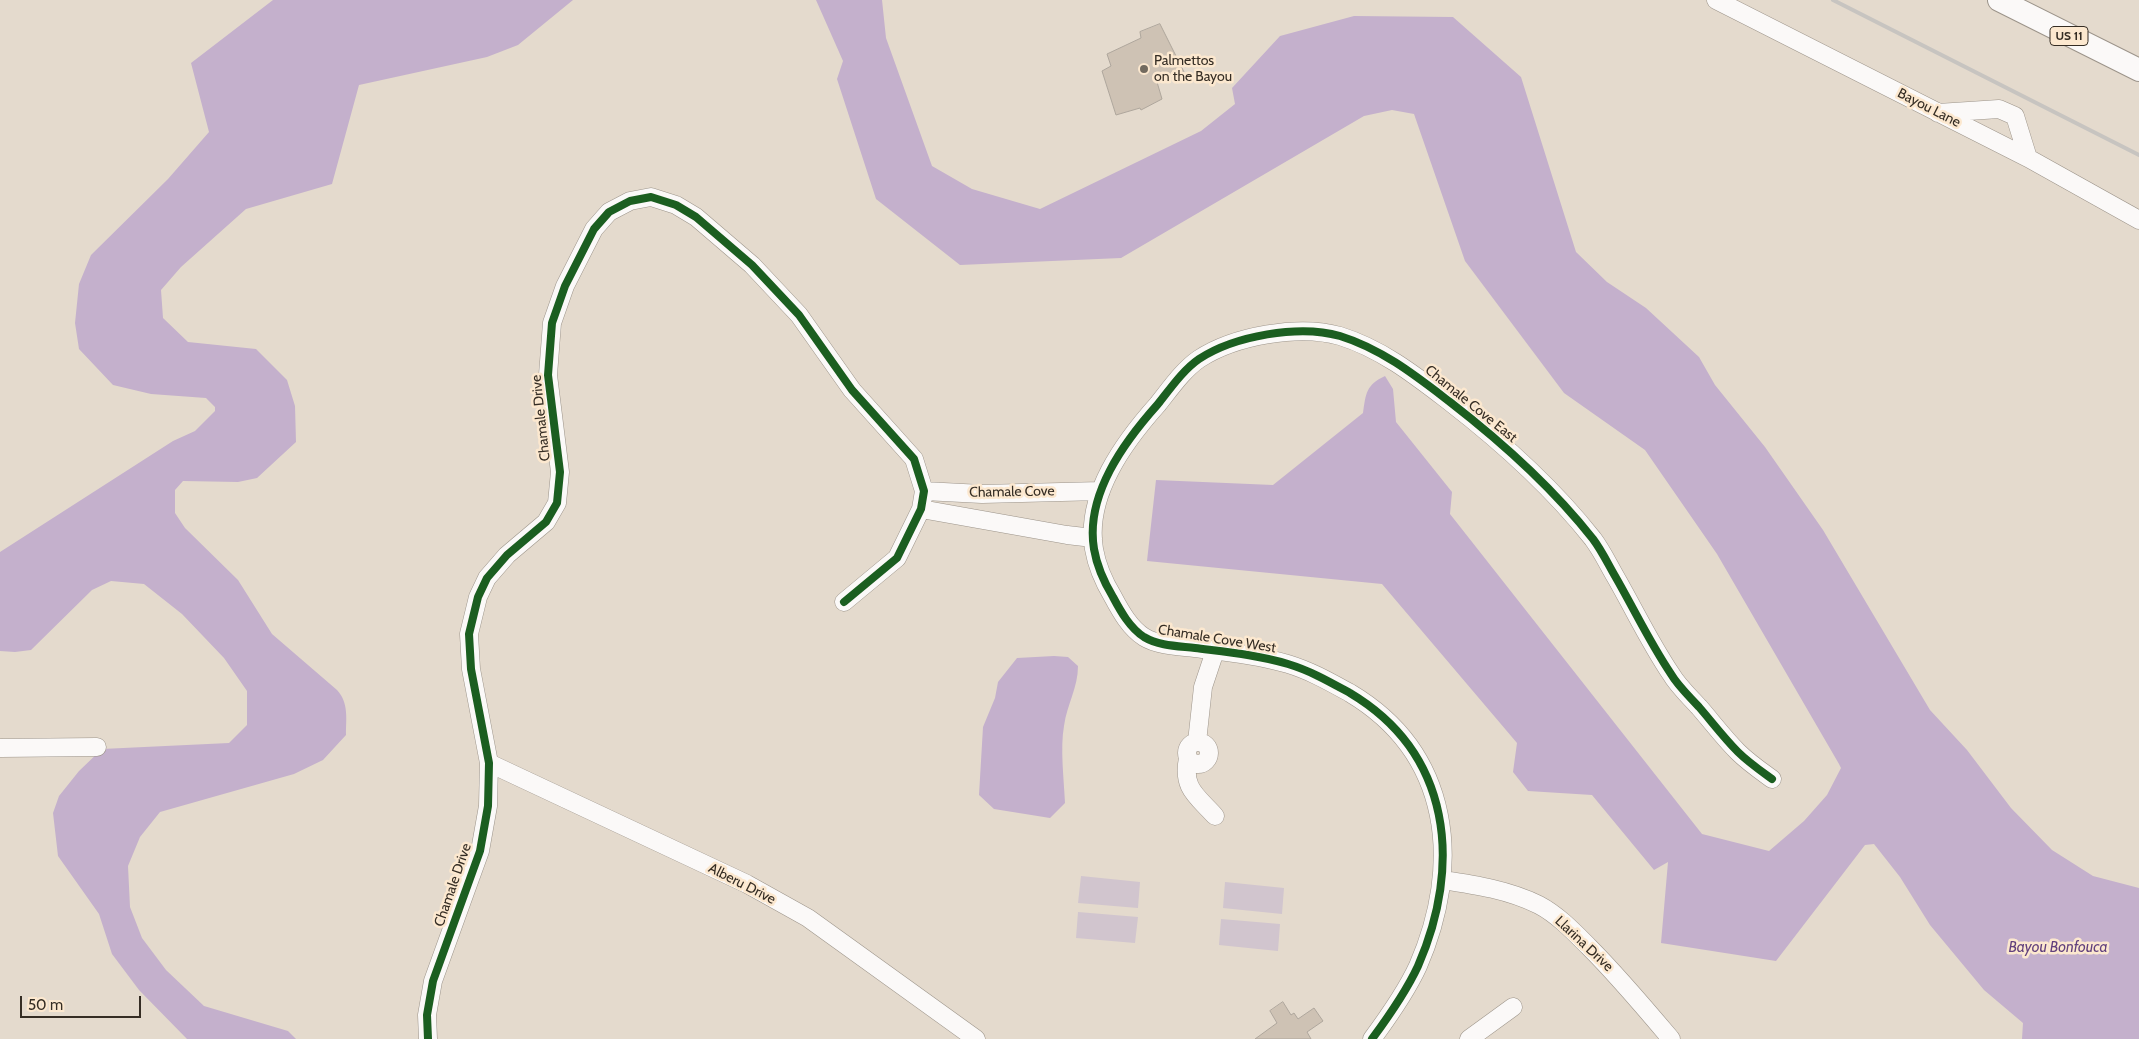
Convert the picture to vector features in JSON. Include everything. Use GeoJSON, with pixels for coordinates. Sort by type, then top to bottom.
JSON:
{"type":"FeatureCollection","features":[{"type":"Feature","properties":{"kind":"main road","name":"US 11"},"geometry":{"type":"LineString","coordinates":[[1999,0],[2021,6],[2139,70]]}},
{"type":"Feature","properties":{"kind":"street","name":"Bayou Lane"},"geometry":{"type":"LineString","coordinates":[[1716,0],[2028,158],[2139,220]]}},
{"type":"Feature","properties":{"kind":"street"},"geometry":{"type":"LineString","coordinates":[[1938,113],[1999,109],[2014,116],[2028,158]]}},
{"type":"Feature","properties":{"kind":"street","name":"Chamale Drive"},"geometry":{"type":"LineString","coordinates":[[428,1039],[427,1015],[432,981],[480,851],[488,806],[489,763],[471,669],[469,634],[478,596],[487,578],[507,554],[546,522],[557,503],[560,472],[548,374],[552,323],[565,286],[594,229],[609,212],[630,201],[651,197],[676,205],[696,217],[752,265],[799,315],[852,390],[914,459],[924,491],[921,508],[897,558],[844,602]]}},
{"type":"Feature","properties":{"kind":"street","name":"Chamale Cove East"},"geometry":{"type":"LineString","coordinates":[[1095,515],[1101,491],[1113,463],[1145,418],[1195,361],[1223,347],[1263,336],[1305,330],[1339,336],[1381,354],[1413,373],[1493,436],[1559,498],[1597,544],[1672,676],[1740,754],[1772,779]]}},
{"type":"Feature","properties":{"kind":"street","name":"Chamale Cove"},"geometry":{"type":"LineString","coordinates":[[924,491],[982,494],[1101,491]]}},
{"type":"Feature","properties":{"kind":"street","name":"Chamale Cove"},"geometry":{"type":"LineString","coordinates":[[921,508],[1067,535],[1093,538]]}},
{"type":"Feature","properties":{"kind":"street","name":"Chamale Cove West"},"geometry":{"type":"LineString","coordinates":[[1095,515],[1093,538],[1102,578],[1132,628],[1151,641],[1251,655],[1286,663],[1326,679],[1365,702],[1403,737],[1424,768],[1441,820],[1444,850],[1443,880],[1433,925],[1416,970],[1393,1009],[1372,1039]]}},
{"type":"Feature","properties":{"kind":"street"},"geometry":{"type":"LineString","coordinates":[[1215,651],[1203,687],[1197,742],[1204,743],[1209,749],[1207,760],[1197,764],[1188,758],[1185,773],[1190,787],[1215,816]]}},
{"type":"Feature","properties":{"kind":"street"},"geometry":{"type":"LineString","coordinates":[[0,748],[97,747]]}},
{"type":"Feature","properties":{"kind":"street","name":"Alberu Drive"},"geometry":{"type":"LineString","coordinates":[[489,763],[747,884],[808,918],[976,1039]]}},
{"type":"Feature","properties":{"kind":"street","name":"Llarina Drive"},"geometry":{"type":"LineString","coordinates":[[1443,880],[1486,887],[1513,894],[1540,906],[1557,917],[1619,977],[1671,1039]]}},
{"type":"Feature","properties":{"kind":"street"},"geometry":{"type":"LineString","coordinates":[[1469,1039],[1513,1008]]}},
{"type":"Feature","properties":{"kind":"shaded area"},"geometry":{"type":"Polygon","coordinates":[[[1081,876],[1140,882],[1138,908],[1078,903],[1081,876]]]}},
{"type":"Feature","properties":{"kind":"shaded area"},"geometry":{"type":"Polygon","coordinates":[[[1225,882],[1284,888],[1282,914],[1223,908],[1225,882]]]}},
{"type":"Feature","properties":{"kind":"shaded area"},"geometry":{"type":"Polygon","coordinates":[[[1078,912],[1138,917],[1135,943],[1076,938],[1078,912]]]}},
{"type":"Feature","properties":{"kind":"shaded area"},"geometry":{"type":"Polygon","coordinates":[[[1221,919],[1280,924],[1278,951],[1219,945],[1221,919]]]}},
{"type":"Feature","properties":{"kind":"water"},"geometry":{"type":"Polygon","coordinates":[[[273,0],[573,0],[518,45],[487,57],[359,85],[332,184],[246,209],[181,267],[161,290],[163,318],[188,342],[256,349],[287,380],[295,406],[296,442],[257,478],[238,482],[183,481],[175,490],[175,513],[185,528],[238,580],[272,634],[337,690],[345,706],[346,717],[346,735],[323,760],[294,774],[160,812],[140,837],[128,866],[130,907],[142,938],[166,970],[204,1006],[288,1031],[296,1039],[187,1039],[139,990],[112,954],[99,914],[58,856],[53,813],[59,796],[79,771],[102,749],[229,743],[247,725],[247,691],[224,658],[182,614],[144,584],[111,581],[92,590],[31,650],[0,651],[0,552],[173,441],[195,431],[215,411],[215,407],[206,398],[151,394],[113,385],[79,349],[75,323],[79,284],[91,255],[168,179],[209,132],[191,63],[273,0]]]}},
{"type":"Feature","properties":{"kind":"water","name":"Bayou Bonfouca"},"geometry":{"type":"Polygon","coordinates":[[[816,0],[882,0],[886,38],[932,166],[972,189],[1040,209],[1201,131],[1235,104],[1232,88],[1280,36],[1354,16],[1453,17],[1521,77],[1576,252],[1607,282],[1646,308],[1699,357],[1715,385],[1765,447],[1823,530],[1930,710],[1967,750],[2011,808],[2052,850],[2093,876],[2139,888],[2139,1039],[2022,1039],[2023,1023],[1984,990],[1930,925],[1900,877],[1874,844],[1865,845],[1776,961],[1661,943],[1668,862],[1654,870],[1592,795],[1528,791],[1513,772],[1517,743],[1382,584],[1147,561],[1156,480],[1273,485],[1363,413],[1370,386],[1385,376],[1393,389],[1396,422],[1452,492],[1450,514],[1702,834],[1769,851],[1804,821],[1827,795],[1841,768],[1717,554],[1645,450],[1564,393],[1465,261],[1414,114],[1392,110],[1364,116],[1121,258],[960,265],[876,199],[837,79],[843,61],[816,0]]]}},
{"type":"Feature","properties":{"kind":"water"},"geometry":{"type":"Polygon","coordinates":[[[1068,657],[1078,666],[1078,674],[1065,718],[1063,735],[1062,754],[1065,803],[1050,818],[994,809],[979,795],[983,727],[995,698],[998,682],[1017,658],[1068,657]]]}},
{"type":"Feature","properties":{"kind":"building","name":"Palmettos on the Bayou"},"geometry":{"type":"Polygon","coordinates":[[[1160,24],[1184,72],[1157,82],[1162,99],[1141,110],[1140,108],[1116,115],[1102,71],[1111,66],[1107,54],[1141,38],[1140,32],[1160,24]]]}},
{"type":"Feature","properties":{"kind":"building"},"geometry":{"type":"Polygon","coordinates":[[[1283,1002],[1291,1015],[1294,1013],[1298,1019],[1314,1008],[1323,1021],[1307,1032],[1311,1039],[1255,1039],[1277,1023],[1270,1011],[1283,1002]]]}},
{"type":"Feature","properties":{"kind":"railway"},"geometry":{"type":"LineString","coordinates":[[1833,0],[2139,155]]}},
{"type":"Feature","properties":{"kind":"cycle path"},"geometry":{"type":"LineString","coordinates":[[428,1039],[427,1015],[433,981],[480,851],[488,806],[489,763],[471,669],[469,634],[478,597],[487,578],[507,555],[546,522],[557,503],[560,472],[548,375],[552,323],[565,286],[594,229],[609,212],[630,201],[651,197],[676,205],[696,217],[752,265],[799,315],[852,390],[914,459],[924,491],[921,509],[897,558],[844,602]]}},
{"type":"Feature","properties":{"kind":"cycle path"},"geometry":{"type":"LineString","coordinates":[[1372,1039],[1403,994],[1418,966],[1432,928],[1440,889],[1443,851],[1439,814],[1428,780],[1410,747],[1384,718],[1350,693],[1305,670],[1265,658],[1169,645],[1144,637],[1130,624],[1119,608],[1104,580],[1095,556],[1093,529],[1095,509],[1101,489],[1110,470],[1132,435],[1182,374],[1199,359],[1213,351],[1248,338],[1267,334],[1306,331],[1340,336],[1370,348],[1398,364],[1424,383],[1508,450],[1561,501],[1599,548],[1656,650],[1677,683],[1738,752],[1772,779]]}},
{"type":"Feature","properties":{"kind":"place","name":"Palmettos on the Bayou"},"geometry":{"type":"Point","coordinates":[1144,69]}}]}
